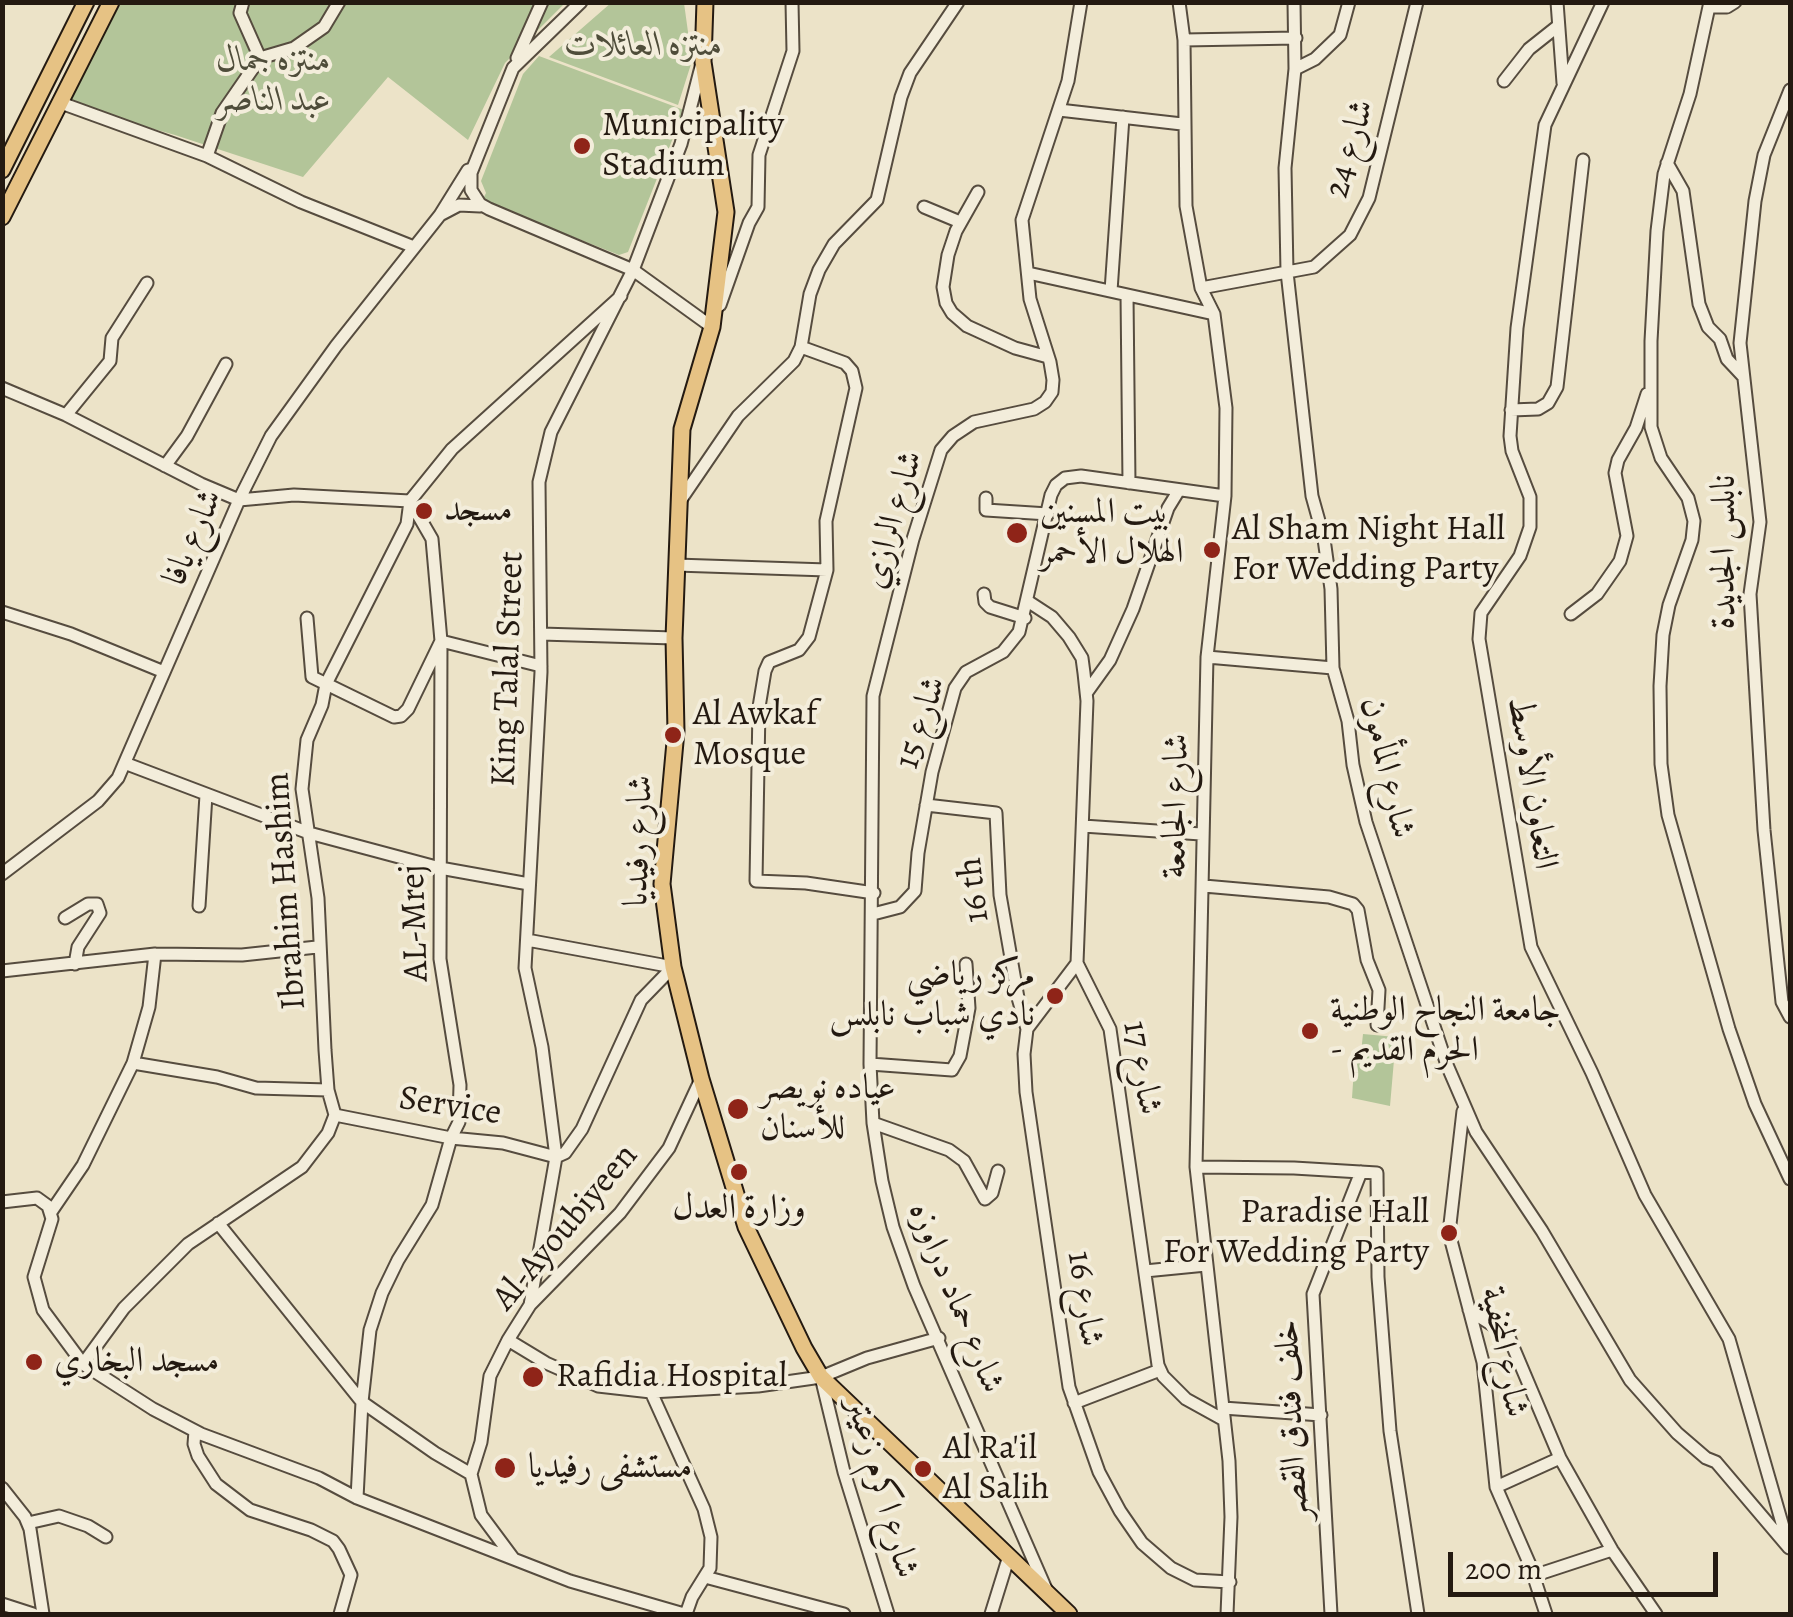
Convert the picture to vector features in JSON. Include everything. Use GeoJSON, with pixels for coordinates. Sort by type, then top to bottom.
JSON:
{"type":"FeatureCollection","features":[{"type":"Feature","properties":{"kind":"main road"},"geometry":{"type":"LineString","coordinates":[[2,170],[86,2]]}},
{"type":"Feature","properties":{"kind":"main road"},"geometry":{"type":"LineString","coordinates":[[2,216],[111,2]]}},
{"type":"Feature","properties":{"kind":"main road","name":"شارع رفيديا"},"geometry":{"type":"LineString","coordinates":[[704,2],[702,62],[726,212],[712,328],[682,429],[674,638],[676,731],[662,884],[673,967],[701,1079],[746,1227],[821,1377],[1069,1614]]}},
{"type":"Feature","properties":{"kind":"street"},"geometry":{"type":"LineString","coordinates":[[243,2],[240,13],[260,58]]}},
{"type":"Feature","properties":{"kind":"street"},"geometry":{"type":"LineString","coordinates":[[542,2],[480,150],[469,182],[474,198],[633,270],[712,328],[758,207],[759,156],[793,51],[792,2]]}},
{"type":"Feature","properties":{"kind":"street"},"geometry":{"type":"LineString","coordinates":[[513,68],[581,2]]}},
{"type":"Feature","properties":{"kind":"street"},"geometry":{"type":"LineString","coordinates":[[678,505],[738,416],[789,369],[802,347],[810,294],[819,270],[834,244],[877,200],[910,73],[958,2]]}},
{"type":"Feature","properties":{"kind":"street","name":"شارع الرازي"},"geometry":{"type":"LineString","coordinates":[[874,893],[873,696],[937,457],[945,443],[974,422],[1034,408],[1052,392],[1054,380],[1030,299],[1023,213],[1068,82],[1080,2]]}},
{"type":"Feature","properties":{"kind":"street","name":"شارع الجامعة"},"geometry":{"type":"LineString","coordinates":[[1180,2],[1186,206],[1201,288],[1214,314],[1226,408],[1225,496],[1207,657],[1200,834],[1204,886],[1196,1167],[1224,1414],[1231,1516],[1228,1614]]}},
{"type":"Feature","properties":{"kind":"street","name":"شارع المأمون"},"geometry":{"type":"LineString","coordinates":[[1294,2],[1296,69],[1284,168],[1287,272],[1312,496],[1324,538],[1331,589],[1333,668],[1348,721],[1355,779],[1366,822],[1448,1065],[1479,1137],[1542,1231],[1627,1375],[1660,1415],[1720,1466],[1790,1550]]}},
{"type":"Feature","properties":{"kind":"street"},"geometry":{"type":"LineString","coordinates":[[1296,69],[1315,59],[1340,36],[1349,2]]}},
{"type":"Feature","properties":{"kind":"street","name":"شارع 24"},"geometry":{"type":"LineString","coordinates":[[1201,288],[1314,266],[1336,250],[1361,218],[1370,198],[1417,2]]}},
{"type":"Feature","properties":{"kind":"street"},"geometry":{"type":"LineString","coordinates":[[1557,2],[1564,86]]}},
{"type":"Feature","properties":{"kind":"street","name":"التعاون الأوسط"},"geometry":{"type":"LineString","coordinates":[[1603,2],[1545,125],[1517,328],[1511,410],[1510,444],[1528,487],[1530,527],[1520,556],[1481,612],[1479,638],[1531,947],[1645,1195],[1729,1339],[1790,1550]]}},
{"type":"Feature","properties":{"kind":"street"},"geometry":{"type":"LineString","coordinates":[[1735,2],[1727,7],[1710,5],[1690,94],[1667,163],[1657,231],[1650,416],[1659,454],[1686,494],[1694,526],[1669,605],[1662,646],[1663,786],[1740,1062],[1760,1117],[1790,1179]]}},
{"type":"Feature","properties":{"kind":"street"},"geometry":{"type":"LineString","coordinates":[[207,156],[222,114],[260,58],[294,48],[324,27],[340,5]]}},
{"type":"Feature","properties":{"kind":"street"},"geometry":{"type":"LineString","coordinates":[[1504,81],[1530,49],[1558,26]]}},
{"type":"Feature","properties":{"kind":"street"},"geometry":{"type":"LineString","coordinates":[[1184,40],[1296,38]]}},
{"type":"Feature","properties":{"kind":"street","name":"King Talal Street"},"geometry":{"type":"LineString","coordinates":[[530,1305],[556,1156],[542,1047],[525,968],[542,634],[539,482],[551,432],[633,270],[680,144],[702,62]]}},
{"type":"Feature","properties":{"kind":"street","name":"نابلس الجديدة"},"geometry":{"type":"LineString","coordinates":[[1790,90],[1764,154],[1755,200],[1740,343],[1760,522],[1750,594],[1764,830],[1782,1002],[1790,1017]]}},
{"type":"Feature","properties":{"kind":"street"},"geometry":{"type":"LineString","coordinates":[[61,104],[207,156],[301,202],[414,247]]}},
{"type":"Feature","properties":{"kind":"street"},"geometry":{"type":"LineString","coordinates":[[1058,110],[1182,124]]}},
{"type":"Feature","properties":{"kind":"street"},"geometry":{"type":"LineString","coordinates":[[1111,292],[1122,118]]}},
{"type":"Feature","properties":{"kind":"street","name":"شارع يافا"},"geometry":{"type":"LineString","coordinates":[[2,874],[98,801],[127,764],[239,500],[272,436],[336,346],[440,215],[480,150]]}},
{"type":"Feature","properties":{"kind":"street"},"geometry":{"type":"LineString","coordinates":[[1511,410],[1538,409],[1557,387],[1583,160]]}},
{"type":"Feature","properties":{"kind":"street"},"geometry":{"type":"LineString","coordinates":[[1667,163],[1683,192],[1699,304],[1727,359],[1742,376]]}},
{"type":"Feature","properties":{"kind":"street"},"geometry":{"type":"LineString","coordinates":[[978,192],[960,222],[944,274],[943,287],[952,314],[967,326],[1015,348],[1048,357]]}},
{"type":"Feature","properties":{"kind":"street"},"geometry":{"type":"LineString","coordinates":[[440,215],[460,204],[485,206]]}},
{"type":"Feature","properties":{"kind":"street"},"geometry":{"type":"LineString","coordinates":[[924,206],[960,222]]}},
{"type":"Feature","properties":{"kind":"street"},"geometry":{"type":"LineString","coordinates":[[1028,273],[1214,314]]}},
{"type":"Feature","properties":{"kind":"street"},"geometry":{"type":"LineString","coordinates":[[66,416],[110,361],[112,338],[147,283]]}},
{"type":"Feature","properties":{"kind":"street"},"geometry":{"type":"LineString","coordinates":[[1128,295],[1130,483]]}},
{"type":"Feature","properties":{"kind":"street","name":"Ibrahim Hashim"},"geometry":{"type":"LineString","coordinates":[[335,1115],[328,1090],[318,898],[302,790],[307,740],[326,684],[406,524],[410,501],[452,450],[621,296]]}},
{"type":"Feature","properties":{"kind":"street"},"geometry":{"type":"LineString","coordinates":[[802,347],[845,364],[856,381],[826,521],[826,570],[806,643],[799,650],[773,659],[765,671],[757,741],[756,881],[806,882],[874,893]]}},
{"type":"Feature","properties":{"kind":"street"},"geometry":{"type":"LineString","coordinates":[[166,466],[226,364]]}},
{"type":"Feature","properties":{"kind":"street"},"geometry":{"type":"LineString","coordinates":[[2,388],[239,500],[294,495],[410,501]]}},
{"type":"Feature","properties":{"kind":"street"},"geometry":{"type":"LineString","coordinates":[[1571,614],[1596,594],[1620,560],[1627,536],[1616,473],[1618,460],[1636,428],[1647,394]]}},
{"type":"Feature","properties":{"kind":"street","name":"شارع 15"},"geometry":{"type":"LineString","coordinates":[[873,914],[900,907],[913,896],[926,805],[958,682],[971,668],[1003,652],[1015,639],[1025,618],[1050,494],[1065,478],[1081,476],[1225,496]]}},
{"type":"Feature","properties":{"kind":"street"},"geometry":{"type":"LineString","coordinates":[[1087,692],[1110,660],[1133,609],[1168,508],[1179,490]]}},
{"type":"Feature","properties":{"kind":"street"},"geometry":{"type":"LineString","coordinates":[[986,498],[986,510],[1048,514]]}},
{"type":"Feature","properties":{"kind":"street","name":"AL-Mrej"},"geometry":{"type":"LineString","coordinates":[[357,1498],[370,1330],[382,1293],[432,1206],[459,1122],[460,1085],[440,959],[440,641],[432,539],[410,501]]}},
{"type":"Feature","properties":{"kind":"street"},"geometry":{"type":"LineString","coordinates":[[676,565],[826,570]]}},
{"type":"Feature","properties":{"kind":"street"},"geometry":{"type":"LineString","coordinates":[[984,594],[984,602],[990,607],[1025,618]]}},
{"type":"Feature","properties":{"kind":"street","name":"شارع 17"},"geometry":{"type":"LineString","coordinates":[[1028,602],[1052,616],[1082,658],[1087,692],[1077,963],[1110,1029],[1160,1370]]}},
{"type":"Feature","properties":{"kind":"street"},"geometry":{"type":"LineString","coordinates":[[2,612],[71,634],[164,672]]}},
{"type":"Feature","properties":{"kind":"street"},"geometry":{"type":"LineString","coordinates":[[307,618],[312,676],[394,717],[408,710],[440,641],[541,666]]}},
{"type":"Feature","properties":{"kind":"street"},"geometry":{"type":"LineString","coordinates":[[542,634],[674,638]]}},
{"type":"Feature","properties":{"kind":"street"},"geometry":{"type":"LineString","coordinates":[[1207,657],[1333,668]]}},
{"type":"Feature","properties":{"kind":"street"},"geometry":{"type":"LineString","coordinates":[[127,764],[309,833],[440,868],[529,884]]}},
{"type":"Feature","properties":{"kind":"street"},"geometry":{"type":"LineString","coordinates":[[199,906],[206,795]]}},
{"type":"Feature","properties":{"kind":"street","name":"16 th"},"geometry":{"type":"LineString","coordinates":[[926,805],[996,814],[1000,895],[1018,998],[1028,1030]]}},
{"type":"Feature","properties":{"kind":"street"},"geometry":{"type":"LineString","coordinates":[[1084,826],[1200,834]]}},
{"type":"Feature","properties":{"kind":"street"},"geometry":{"type":"LineString","coordinates":[[1204,886],[1329,897],[1353,904],[1359,914],[1364,951],[1379,990],[1378,1026],[1382,1025]]}},
{"type":"Feature","properties":{"kind":"street","name":"شارع حماد دراوزه"},"geometry":{"type":"LineString","coordinates":[[874,893],[870,1064],[873,1124],[894,1228],[914,1286],[1046,1589]]}},
{"type":"Feature","properties":{"kind":"street"},"geometry":{"type":"LineString","coordinates":[[66,918],[88,904],[97,904],[100,913],[78,946],[76,964]]}},
{"type":"Feature","properties":{"kind":"street"},"geometry":{"type":"LineString","coordinates":[[527,940],[673,967]]}},
{"type":"Feature","properties":{"kind":"street"},"geometry":{"type":"LineString","coordinates":[[2,971],[156,954],[242,955],[318,948]]}},
{"type":"Feature","properties":{"kind":"street"},"geometry":{"type":"LineString","coordinates":[[156,954],[148,1007],[133,1063],[83,1164],[51,1212],[51,1225],[35,1266],[36,1294],[43,1310],[83,1364],[153,1409],[196,1431],[319,1478],[357,1498],[570,1581],[685,1614],[710,1568],[712,1548],[707,1517],[651,1392]]}},
{"type":"Feature","properties":{"kind":"street"},"geometry":{"type":"LineString","coordinates":[[1028,1030],[1077,963]]}},
{"type":"Feature","properties":{"kind":"street"},"geometry":{"type":"LineString","coordinates":[[870,1064],[952,1070],[960,1056],[969,1008],[966,964]]}},
{"type":"Feature","properties":{"kind":"street"},"geometry":{"type":"LineString","coordinates":[[556,1156],[565,1153],[582,1130],[641,1000],[673,967]]}},
{"type":"Feature","properties":{"kind":"street","name":"شارع 16"},"geometry":{"type":"LineString","coordinates":[[1028,1030],[1024,1054],[1026,1092],[1068,1387],[1100,1472],[1142,1543],[1171,1568],[1195,1580],[1230,1582]]}},
{"type":"Feature","properties":{"kind":"street"},"geometry":{"type":"LineString","coordinates":[[133,1063],[217,1077],[256,1088],[328,1090]]}},
{"type":"Feature","properties":{"kind":"street","name":"Al-Ayoubiyeen"},"geometry":{"type":"LineString","coordinates":[[471,1474],[490,1376],[508,1340],[530,1305],[620,1213],[669,1148],[701,1079]]}},
{"type":"Feature","properties":{"kind":"street","name":"شارع المخفية"},"geometry":{"type":"LineString","coordinates":[[1460,1092],[1464,1119],[1449,1234],[1483,1362],[1496,1487],[1546,1614]]}},
{"type":"Feature","properties":{"kind":"street"},"geometry":{"type":"LineString","coordinates":[[83,1364],[124,1308],[188,1244],[302,1167],[322,1142],[335,1115]]}},
{"type":"Feature","properties":{"kind":"street","name":"Service"},"geometry":{"type":"LineString","coordinates":[[335,1115],[451,1138],[503,1143],[556,1156]]}},
{"type":"Feature","properties":{"kind":"street"},"geometry":{"type":"LineString","coordinates":[[873,1124],[948,1150],[964,1162],[985,1200],[992,1193],[998,1171]]}},
{"type":"Feature","properties":{"kind":"street"},"geometry":{"type":"LineString","coordinates":[[1196,1167],[1377,1173],[1378,1277],[1390,1431],[1418,1614]]}},
{"type":"Feature","properties":{"kind":"street","name":"خلف فندق القصر"},"geometry":{"type":"LineString","coordinates":[[1331,1614],[1313,1294],[1362,1172]]}},
{"type":"Feature","properties":{"kind":"street"},"geometry":{"type":"LineString","coordinates":[[2,1202],[36,1198],[51,1212]]}},
{"type":"Feature","properties":{"kind":"street"},"geometry":{"type":"LineString","coordinates":[[218,1223],[362,1402],[471,1474],[481,1515],[514,1559]]}},
{"type":"Feature","properties":{"kind":"street"},"geometry":{"type":"LineString","coordinates":[[1144,1270],[1206,1265]]}},
{"type":"Feature","properties":{"kind":"street"},"geometry":{"type":"LineString","coordinates":[[1468,1310],[1508,1335],[1560,1458],[1612,1550],[1656,1614]]}},
{"type":"Feature","properties":{"kind":"street"},"geometry":{"type":"LineString","coordinates":[[508,1340],[598,1386],[651,1392],[758,1386],[821,1377],[867,1358],[939,1338]]}},
{"type":"Feature","properties":{"kind":"street"},"geometry":{"type":"LineString","coordinates":[[1074,1402],[1160,1370],[1186,1399],[1224,1414],[1322,1414]]}},
{"type":"Feature","properties":{"kind":"street","name":"شارع اكرم زعيتر"},"geometry":{"type":"LineString","coordinates":[[821,1377],[844,1472],[888,1614]]}},
{"type":"Feature","properties":{"kind":"street"},"geometry":{"type":"LineString","coordinates":[[196,1431],[194,1444],[198,1456],[216,1484],[250,1510],[333,1541],[350,1575],[340,1614]]}},
{"type":"Feature","properties":{"kind":"street"},"geometry":{"type":"LineString","coordinates":[[1496,1487],[1560,1458]]}},
{"type":"Feature","properties":{"kind":"street"},"geometry":{"type":"LineString","coordinates":[[2,1488],[28,1523],[43,1614]]}},
{"type":"Feature","properties":{"kind":"street"},"geometry":{"type":"LineString","coordinates":[[28,1523],[60,1516],[106,1537]]}},
{"type":"Feature","properties":{"kind":"street"},"geometry":{"type":"LineString","coordinates":[[1533,1576],[1612,1550]]}},
{"type":"Feature","properties":{"kind":"street"},"geometry":{"type":"LineString","coordinates":[[991,1614],[1009,1556]]}},
{"type":"Feature","properties":{"kind":"street"},"geometry":{"type":"LineString","coordinates":[[705,1577],[844,1614]]}},
{"type":"Feature","properties":{"kind":"street"},"geometry":{"type":"LineString","coordinates":[[2,1604],[32,1614]]}},
{"type":"Feature","properties":{"kind":"green space","name":"منتزه العائلات"},"geometry":{"type":"Polygon","coordinates":[[[612,2],[684,3],[692,61],[678,105],[549,57],[612,2]]]}},
{"type":"Feature","properties":{"kind":"green space","name":"منتزه جمال عبد الناصر"},"geometry":{"type":"Polygon","coordinates":[[[113,3],[565,3],[505,63],[468,140],[388,77],[303,177],[61,103],[113,3]]]}},
{"type":"Feature","properties":{"kind":"green space","name":"Municipality Stadium"},"geometry":{"type":"Polygon","coordinates":[[[539,56],[684,110],[628,252],[619,255],[482,201],[486,193],[481,181],[523,74],[539,56]]]}},
{"type":"Feature","properties":{"kind":"green space"},"geometry":{"type":"Polygon","coordinates":[[[1363,1034],[1396,1037],[1390,1106],[1352,1098],[1355,1053],[1361,1053],[1363,1034]]]}},
{"type":"Feature","properties":{"kind":"place","name":"Municipality Stadium"},"geometry":{"type":"Point","coordinates":[582,146]}},
{"type":"Feature","properties":{"kind":"place","name":"مسجد"},"geometry":{"type":"Point","coordinates":[424,511]}},
{"type":"Feature","properties":{"kind":"place","name":"بيت المسنين الهلال الأحمر"},"geometry":{"type":"Point","coordinates":[1017,533]}},
{"type":"Feature","properties":{"kind":"place","name":"Al Sham Night Hall For Wedding Party"},"geometry":{"type":"Point","coordinates":[1212,550]}},
{"type":"Feature","properties":{"kind":"place","name":"Al Awkaf Mosque"},"geometry":{"type":"Point","coordinates":[673,735]}},
{"type":"Feature","properties":{"kind":"place","name":"مركز رياضي نادي شباب نابلس"},"geometry":{"type":"Point","coordinates":[1055,996]}},
{"type":"Feature","properties":{"kind":"place","name":"جامعة النجاح الوطنية - الحرم القديم"},"geometry":{"type":"Point","coordinates":[1310,1031]}},
{"type":"Feature","properties":{"kind":"place","name":"عياده نويصر للأسنان"},"geometry":{"type":"Point","coordinates":[738,1109]}},
{"type":"Feature","properties":{"kind":"place","name":"وزارة العدل"},"geometry":{"type":"Point","coordinates":[739,1172]}},
{"type":"Feature","properties":{"kind":"place","name":"Paradise Hall For Wedding Party"},"geometry":{"type":"Point","coordinates":[1449,1233]}},
{"type":"Feature","properties":{"kind":"place","name":"مسجد البخاري"},"geometry":{"type":"Point","coordinates":[34,1362]}},
{"type":"Feature","properties":{"kind":"place","name":"Rafidia Hospital"},"geometry":{"type":"Point","coordinates":[533,1377]}},
{"type":"Feature","properties":{"kind":"place","name":"مستشفى رفيديا"},"geometry":{"type":"Point","coordinates":[505,1468]}},
{"type":"Feature","properties":{"kind":"place","name":"Al Ra'il Al Salih"},"geometry":{"type":"Point","coordinates":[923,1469]}}]}
